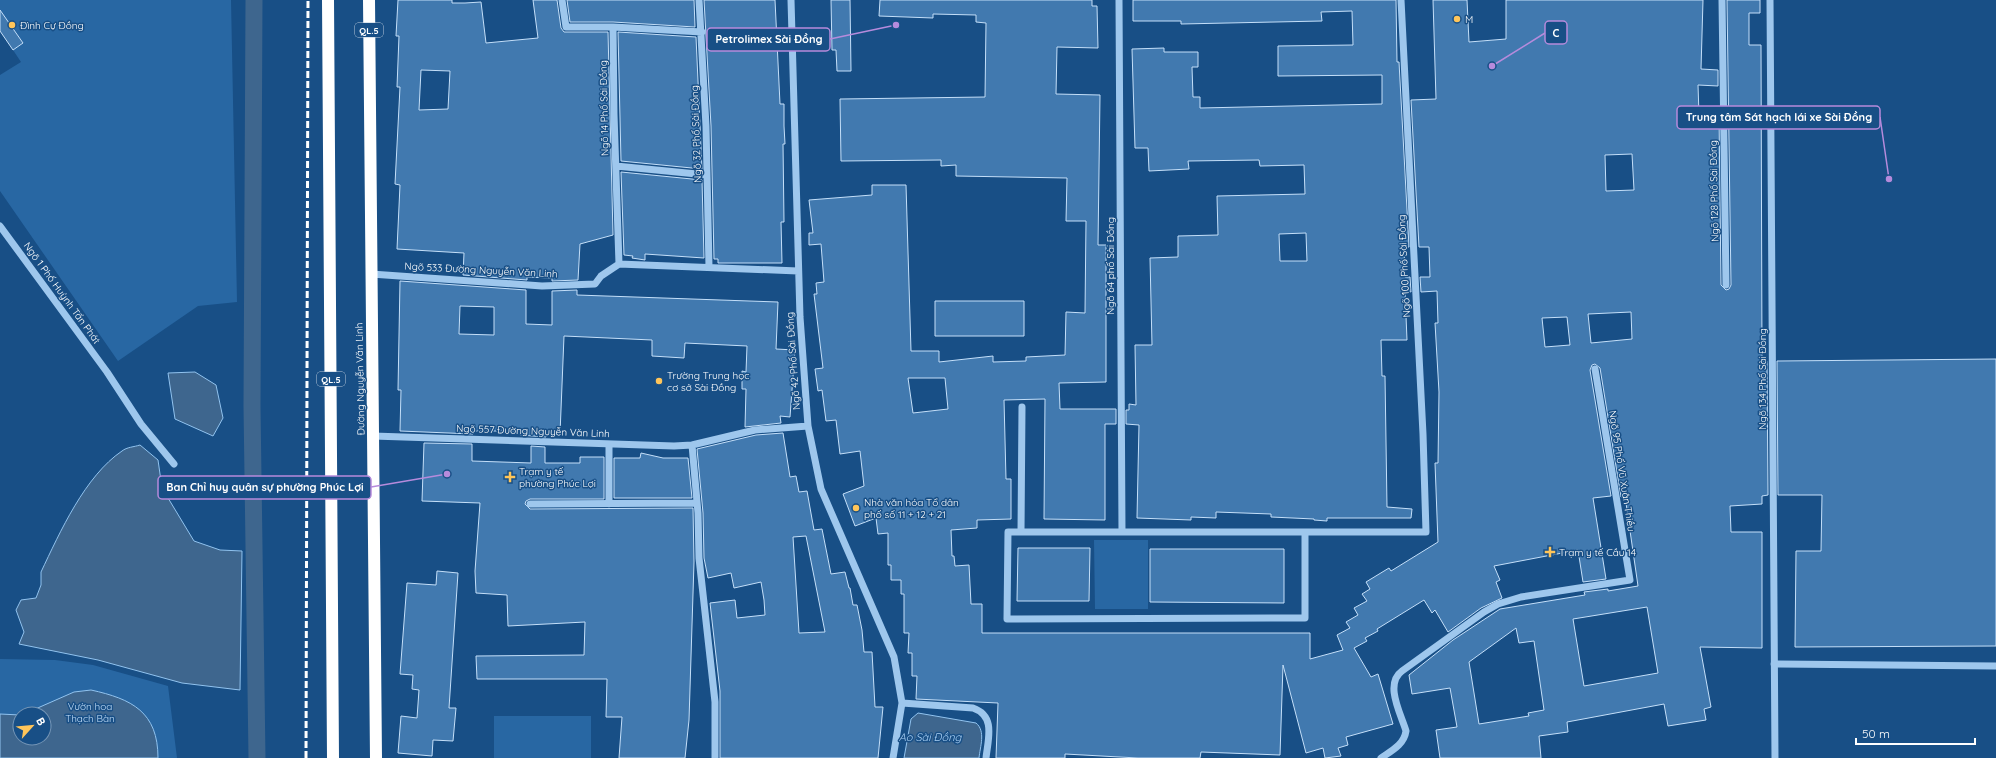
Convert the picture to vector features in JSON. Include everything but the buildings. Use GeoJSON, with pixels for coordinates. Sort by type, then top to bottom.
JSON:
{"type":"FeatureCollection","features":[{"type":"Feature","properties":{"kind":"highway","name":"QL.5"},"geometry":{"type":"LineString","coordinates":[[328,0],[334,758]]}},
{"type":"Feature","properties":{"kind":"highway","name":"Đường Nguyễn Văn Linh"},"geometry":{"type":"LineString","coordinates":[[369,0],[376,758]]}},
{"type":"Feature","properties":{"kind":"street"},"geometry":{"type":"LineString","coordinates":[[562,0],[566,27],[613,27],[702,32]]}},
{"type":"Feature","properties":{"kind":"street","name":"Ngõ 32 Phố Sài Đồng"},"geometry":{"type":"LineString","coordinates":[[699,0],[702,32],[709,267]]}},
{"type":"Feature","properties":{"kind":"street","name":"Ngõ 42 Phố Sài Đồng"},"geometry":{"type":"LineString","coordinates":[[791,0],[798,271],[808,426],[821,489],[894,657],[902,703],[893,758]]}},
{"type":"Feature","properties":{"kind":"street","name":"Ngõ 64 phố Sài Đồng"},"geometry":{"type":"LineString","coordinates":[[1118,0],[1122,532]]}},
{"type":"Feature","properties":{"kind":"street","name":"Ngõ 100 Phố Sài Đồng"},"geometry":{"type":"LineString","coordinates":[[1305,532],[1426,532],[1423,434],[1401,0]]}},
{"type":"Feature","properties":{"kind":"street","name":"Ngõ 128 Phố Sài Đồng"},"geometry":{"type":"LineString","coordinates":[[1722,0],[1726,285]]}},
{"type":"Feature","properties":{"kind":"street","name":"Ngõ 134 Phố Sài Đồng"},"geometry":{"type":"LineString","coordinates":[[1770,0],[1775,758]]}},
{"type":"Feature","properties":{"kind":"street","name":"Ngõ 14 Phố Sài Đồng"},"geometry":{"type":"LineString","coordinates":[[613,27],[619,264]]}},
{"type":"Feature","properties":{"kind":"street"},"geometry":{"type":"LineString","coordinates":[[616,166],[707,175]]}},
{"type":"Feature","properties":{"kind":"street","name":"Ngõ 1 Phố Huỳnh Tấn Phát"},"geometry":{"type":"LineString","coordinates":[[0,226],[107,372],[141,424],[174,464]]}},
{"type":"Feature","properties":{"kind":"street","name":"Ngõ 533 Đường Nguyễn Văn Linh"},"geometry":{"type":"LineString","coordinates":[[371,274],[542,286],[595,284],[601,276],[619,264]]}},
{"type":"Feature","properties":{"kind":"street"},"geometry":{"type":"LineString","coordinates":[[619,264],[798,271]]}},
{"type":"Feature","properties":{"kind":"street","name":"Ngõ 95 Phố Vũ Xuân Thiều"},"geometry":{"type":"LineString","coordinates":[[1381,758],[1397,747],[1406,736],[1406,731],[1394,689],[1394,678],[1477,616],[1498,604],[1513,599],[1630,580],[1595,369]]}},
{"type":"Feature","properties":{"kind":"street"},"geometry":{"type":"LineString","coordinates":[[1021,532],[1022,407]]}},
{"type":"Feature","properties":{"kind":"street","name":"Ngõ 557 Đường Nguyễn Văn Linh"},"geometry":{"type":"LineString","coordinates":[[373,436],[609,444],[692,445],[755,430],[808,426]]}},
{"type":"Feature","properties":{"kind":"street"},"geometry":{"type":"LineString","coordinates":[[609,444],[609,504]]}},
{"type":"Feature","properties":{"kind":"street"},"geometry":{"type":"LineString","coordinates":[[692,445],[697,503],[699,558],[715,702],[715,758]]}},
{"type":"Feature","properties":{"kind":"street"},"geometry":{"type":"LineString","coordinates":[[530,504],[697,503]]}},
{"type":"Feature","properties":{"kind":"street"},"geometry":{"type":"LineString","coordinates":[[1008,532],[1122,532],[1305,532],[1305,618],[1007,619],[1008,532]]}},
{"type":"Feature","properties":{"kind":"street"},"geometry":{"type":"LineString","coordinates":[[1774,664],[1996,666]]}},
{"type":"Feature","properties":{"kind":"street"},"geometry":{"type":"LineString","coordinates":[[902,703],[973,708],[979,711],[988,722],[990,730],[986,758]]}},
{"type":"Feature","properties":{"kind":"green space"},"geometry":{"type":"Polygon","coordinates":[[[0,0],[231,0],[237,302],[198,306],[118,361],[0,191],[0,75],[21,62],[13,50],[23,43],[5,18],[0,21],[0,0]]]}},
{"type":"Feature","properties":{"kind":"green space"},"geometry":{"type":"Polygon","coordinates":[[[1094,540],[1148,540],[1148,609],[1095,609],[1094,540]]]}},
{"type":"Feature","properties":{"kind":"green space","name":"Vườn hoa Thạch Bàn"},"geometry":{"type":"Polygon","coordinates":[[[0,659],[55,660],[93,665],[168,686],[177,758],[0,758],[0,659]]]}},
{"type":"Feature","properties":{"kind":"green space"},"geometry":{"type":"Polygon","coordinates":[[[494,716],[591,716],[591,758],[494,758],[494,716]]]}},
{"type":"Feature","properties":{"kind":"water"},"geometry":{"type":"Polygon","coordinates":[[[195,372],[216,385],[223,418],[213,436],[175,419],[168,373],[195,372]]]}},
{"type":"Feature","properties":{"kind":"water"},"geometry":{"type":"Polygon","coordinates":[[[140,445],[158,460],[162,488],[194,541],[220,550],[242,551],[240,690],[182,683],[98,660],[19,644],[24,632],[16,610],[21,600],[36,598],[41,585],[41,572],[56,540],[75,506],[96,475],[109,462],[124,450],[140,445]]]}},
{"type":"Feature","properties":{"kind":"water"},"geometry":{"type":"Polygon","coordinates":[[[91,690],[106,694],[130,703],[140,710],[148,719],[153,729],[157,742],[158,758],[0,758],[0,714],[12,715],[12,746],[52,746],[52,706],[42,706],[74,692],[91,690]]]}},
{"type":"Feature","properties":{"kind":"water","name":"Ao Sài Đồng"},"geometry":{"type":"Polygon","coordinates":[[[918,713],[976,723],[981,730],[982,735],[979,758],[904,758],[911,719],[918,713]]]}},
{"type":"Feature","properties":{"kind":"waterway"},"geometry":{"type":"LineString","coordinates":[[254,0],[252,406],[257,758]]}},
{"type":"Feature","properties":{"kind":"railway"},"geometry":{"type":"LineString","coordinates":[[306,758],[308,0]]}},
{"type":"Feature","properties":{"kind":"place","name":"M"},"geometry":{"type":"Point","coordinates":[1457,19]}},
{"type":"Feature","properties":{"kind":"place","name":"Đình Cự Đồng"},"geometry":{"type":"Point","coordinates":[12,25]}},
{"type":"Feature","properties":{"kind":"place","name":"Petrolimex Sài Đồng"},"geometry":{"type":"Point","coordinates":[896,25]}},
{"type":"Feature","properties":{"kind":"place","name":"C"},"geometry":{"type":"Point","coordinates":[1492,66]}},
{"type":"Feature","properties":{"kind":"place","name":"Trung tâm Sát hạch lái xe Sài Đồng"},"geometry":{"type":"Point","coordinates":[1889,179]}},
{"type":"Feature","properties":{"kind":"place","name":"Trường Trung học cơ sở Sài Đồng"},"geometry":{"type":"Point","coordinates":[659,381]}},
{"type":"Feature","properties":{"kind":"place","name":"Ban Chỉ huy quân sự phường Phúc Lợi"},"geometry":{"type":"Point","coordinates":[447,474]}},
{"type":"Feature","properties":{"kind":"place","name":"Trạm y tế phường Phúc Lợi"},"geometry":{"type":"Point","coordinates":[510,477]}},
{"type":"Feature","properties":{"kind":"place","name":"Nhà văn hóa Tổ dân phố số 11 + 12 + 21"},"geometry":{"type":"Point","coordinates":[856,508]}},
{"type":"Feature","properties":{"kind":"place","name":"Trạm y tế Cầu 14"},"geometry":{"type":"Point","coordinates":[1550,552]}}]}
